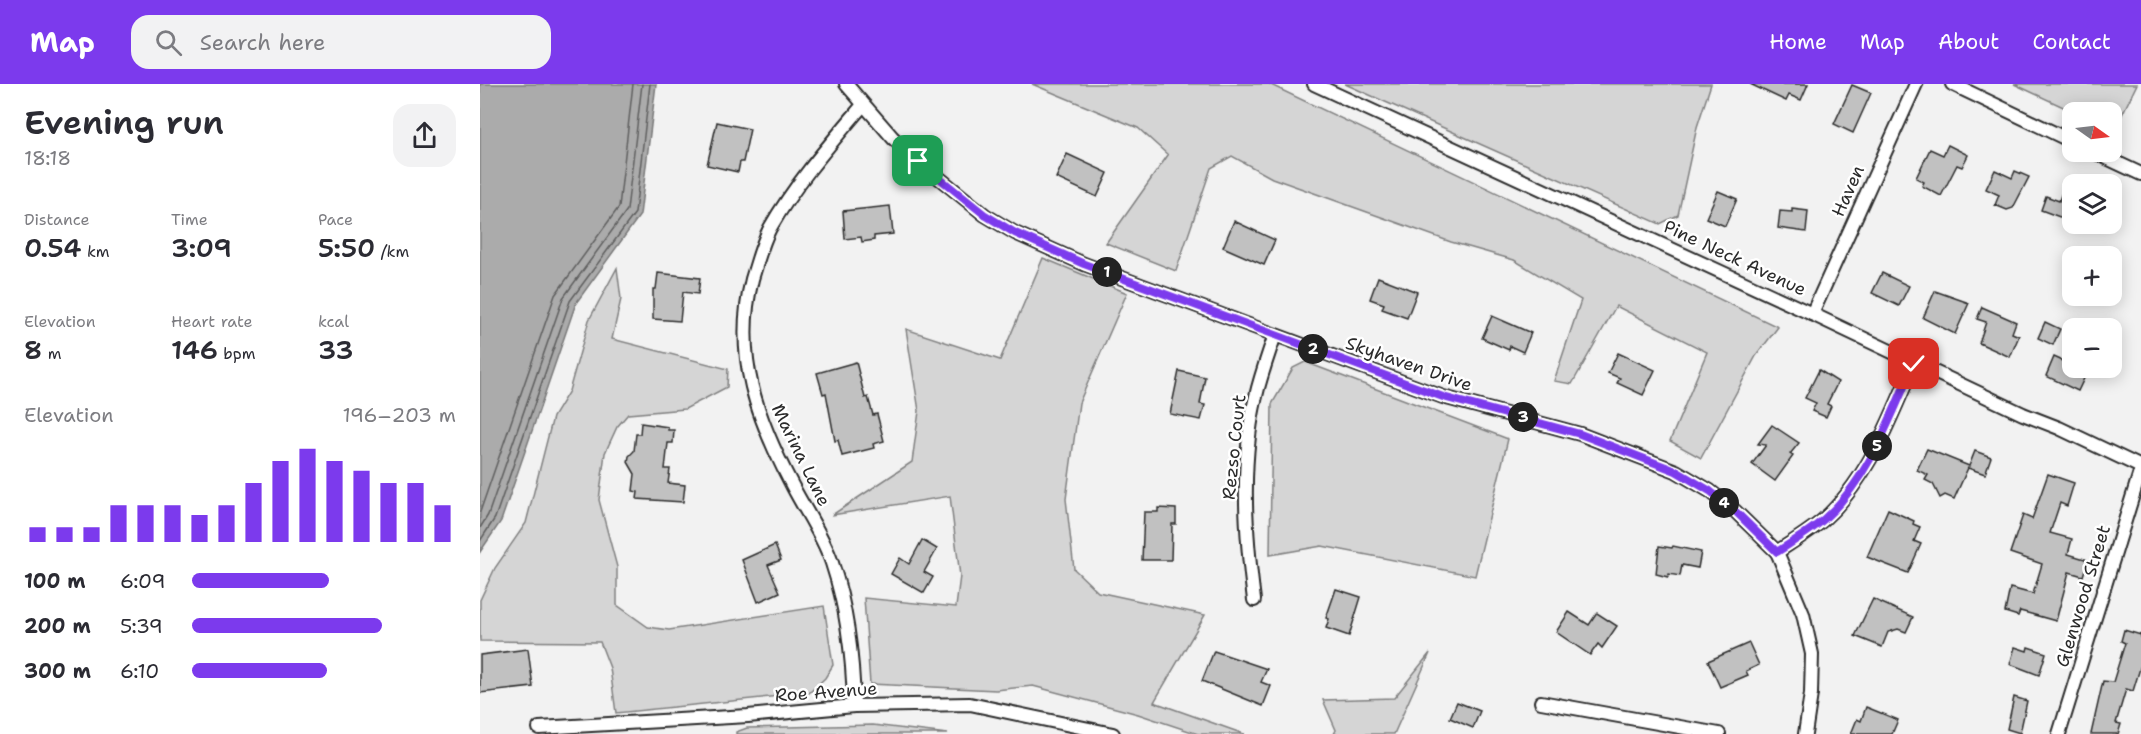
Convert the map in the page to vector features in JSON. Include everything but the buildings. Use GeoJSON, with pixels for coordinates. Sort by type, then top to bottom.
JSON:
{"type":"FeatureCollection","features":[{"type":"Feature","properties":{"kind":"street","name":"Skyhaven Drive"},"geometry":{"type":"LineString","coordinates":[[846,84],[863,105],[918,161],[985,215],[1015,233],[1084,264],[1443,397],[1580,434],[1676,471],[1710,491],[1735,511],[1777,552],[1803,614],[1812,654],[1811,694],[1805,734]]}},
{"type":"Feature","properties":{"kind":"street","name":"Pine Neck Avenue"},"geometry":{"type":"LineString","coordinates":[[1314,84],[2141,468]]}},
{"type":"Feature","properties":{"kind":"street","name":"Haven"},"geometry":{"type":"LineString","coordinates":[[1812,314],[1917,84]]}},
{"type":"Feature","properties":{"kind":"street"},"geometry":{"type":"LineString","coordinates":[[1952,84],[2062,137]]}},
{"type":"Feature","properties":{"kind":"street","name":"Marina Lane"},"geometry":{"type":"LineString","coordinates":[[854,706],[854,675],[849,640],[832,563],[808,511],[794,489],[762,425],[749,379],[744,333],[749,294],[756,265],[770,229],[821,154],[863,105]]}},
{"type":"Feature","properties":{"kind":"street"},"geometry":{"type":"LineString","coordinates":[[2115,162],[2141,174]]}},
{"type":"Feature","properties":{"kind":"street","name":"Rezso Court"},"geometry":{"type":"LineString","coordinates":[[1254,600],[1247,540],[1245,477],[1258,389],[1275,335]]}},
{"type":"Feature","properties":{"kind":"street"},"geometry":{"type":"LineString","coordinates":[[1777,552],[1823,520],[1858,481],[1878,445],[1914,364]]}},
{"type":"Feature","properties":{"kind":"street","name":"Glenwood Street"},"geometry":{"type":"LineString","coordinates":[[2059,734],[2141,468]]}},
{"type":"Feature","properties":{"kind":"street"},"geometry":{"type":"LineString","coordinates":[[1541,702],[1719,734]]}},
{"type":"Feature","properties":{"kind":"street","name":"Roe Avenue"},"geometry":{"type":"LineString","coordinates":[[539,728],[748,716],[854,706],[970,704],[1113,734]]}},
{"type":"Feature","properties":{"kind":"shaded area"},"geometry":{"type":"Polygon","coordinates":[[[1032,84],[1269,84],[1778,327],[1756,356],[1701,458],[1670,441],[1707,352],[1616,306],[1572,384],[1554,381],[1581,300],[1514,260],[1451,242],[1272,178],[1232,156],[1211,168],[1176,271],[1106,243],[1168,155],[1138,128],[1032,84]]]}},
{"type":"Feature","properties":{"kind":"shaded area"},"geometry":{"type":"Polygon","coordinates":[[[1345,84],[1711,84],[1697,127],[1678,215],[1660,224],[1345,84]]]}},
{"type":"Feature","properties":{"kind":"shaded area"},"geometry":{"type":"Polygon","coordinates":[[[2014,84],[2137,84],[2122,115],[2122,102],[2062,102],[2062,106],[2014,84]]]}},
{"type":"Feature","properties":{"kind":"shaded area"},"geometry":{"type":"Polygon","coordinates":[[[1043,258],[1127,293],[1079,403],[1066,499],[1074,569],[1098,592],[1205,615],[1154,702],[1244,734],[1198,734],[1138,714],[1033,686],[996,690],[870,684],[864,598],[956,607],[960,576],[950,496],[832,515],[912,462],[919,411],[906,329],[1000,360],[1043,258]]]}},
{"type":"Feature","properties":{"kind":"shaded area"},"geometry":{"type":"Polygon","coordinates":[[[617,268],[621,299],[612,339],[728,369],[727,387],[685,409],[628,414],[617,427],[605,453],[599,500],[617,567],[617,605],[648,627],[669,630],[824,606],[833,665],[825,678],[809,693],[616,713],[610,668],[600,642],[480,641],[480,600],[495,568],[526,523],[553,417],[569,391],[589,320],[617,268]]]}},
{"type":"Feature","properties":{"kind":"shaded area"},"geometry":{"type":"Polygon","coordinates":[[[1305,362],[1508,439],[1475,576],[1322,546],[1270,555],[1272,404],[1293,368],[1305,362]]]}},
{"type":"Feature","properties":{"kind":"shaded area"},"geometry":{"type":"Polygon","coordinates":[[[1430,653],[1394,734],[1334,734],[1336,730],[1323,700],[1394,698],[1430,653]]]}},
{"type":"Feature","properties":{"kind":"shaded area"},"geometry":{"type":"Polygon","coordinates":[[[873,725],[948,734],[736,734],[747,728],[873,725]]]}},
{"type":"Feature","properties":{"kind":"water"},"geometry":{"type":"Polygon","coordinates":[[[480,84],[656,84],[640,215],[576,303],[501,521],[480,552],[480,84]]]}},
{"type":"Feature","properties":{"kind":"route"},"geometry":{"type":"LineString","coordinates":[[918,161],[985,215],[1015,233],[1084,264],[1443,397],[1580,434],[1676,471],[1710,491],[1735,511],[1777,552],[1823,520],[1858,481],[1878,445],[1914,364]]}}]}
